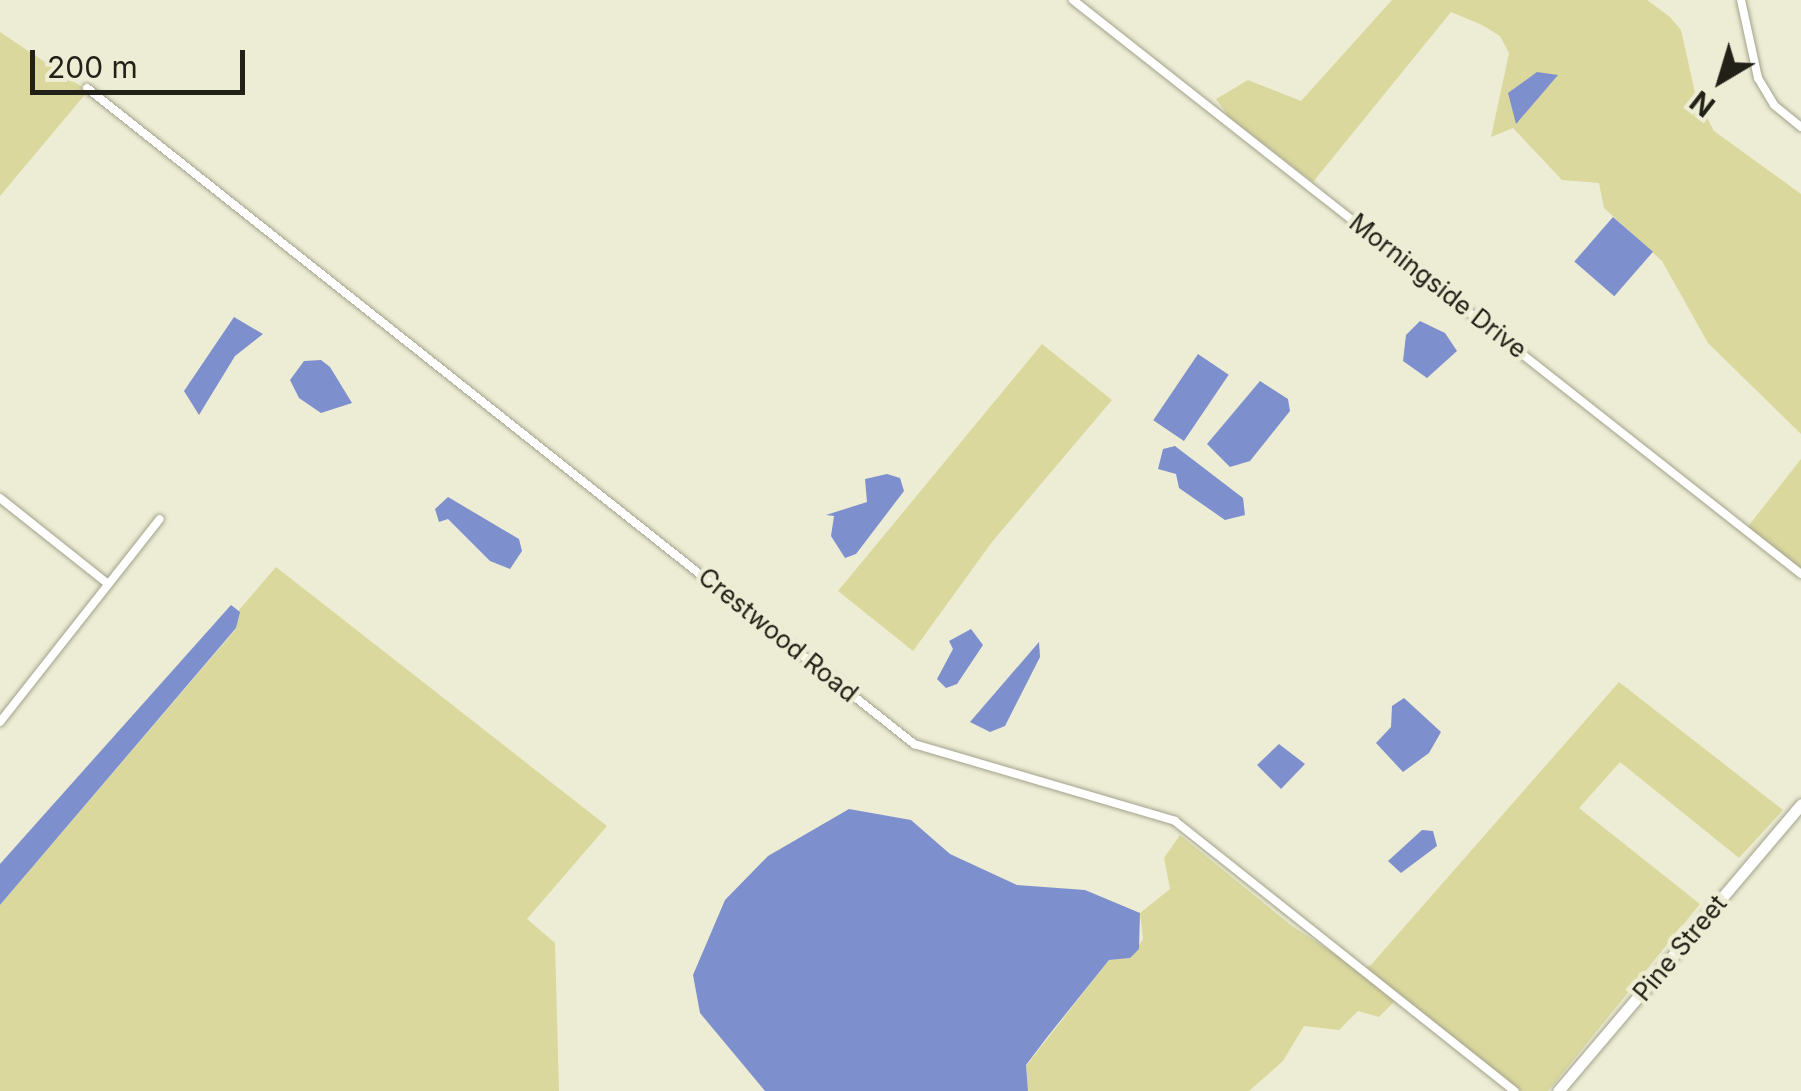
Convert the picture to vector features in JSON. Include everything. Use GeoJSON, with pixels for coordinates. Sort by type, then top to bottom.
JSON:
{"type":"FeatureCollection","features":[{"type":"Feature","properties":{"kind":"main road","name":"Pine Street"},"geometry":{"type":"LineString","coordinates":[[1558,1091],[1801,804]]}},
{"type":"Feature","properties":{"kind":"street","name":"Morningside Drive"},"geometry":{"type":"LineString","coordinates":[[1073,0],[1801,574]]}},
{"type":"Feature","properties":{"kind":"street"},"geometry":{"type":"LineString","coordinates":[[1741,0],[1758,78],[1774,105],[1801,126]]}},
{"type":"Feature","properties":{"kind":"street","name":"Crestwood Road"},"geometry":{"type":"LineString","coordinates":[[87,88],[914,744],[1174,820],[1515,1091]]}},
{"type":"Feature","properties":{"kind":"street"},"geometry":{"type":"LineString","coordinates":[[0,498],[108,584]]}},
{"type":"Feature","properties":{"kind":"street"},"geometry":{"type":"LineString","coordinates":[[0,722],[160,520]]}},
{"type":"Feature","properties":{"kind":"shaded area"},"geometry":{"type":"Polygon","coordinates":[[[1392,0],[1647,0],[1670,17],[1681,30],[1696,97],[1714,131],[1801,194],[1801,434],[1708,343],[1662,261],[1604,208],[1599,183],[1562,180],[1513,128],[1491,137],[1509,53],[1500,36],[1482,25],[1451,12],[1313,182],[1229,117],[1216,99],[1248,80],[1301,101],[1392,0]]]}},
{"type":"Feature","properties":{"kind":"shaded area"},"geometry":{"type":"Polygon","coordinates":[[[0,32],[88,91],[0,196],[0,32]]]}},
{"type":"Feature","properties":{"kind":"shaded area"},"geometry":{"type":"Polygon","coordinates":[[[1042,344],[1112,400],[992,542],[913,651],[838,591],[1042,344]]]}},
{"type":"Feature","properties":{"kind":"shaded area"},"geometry":{"type":"Polygon","coordinates":[[[1801,459],[1801,572],[1746,529],[1801,459]]]}},
{"type":"Feature","properties":{"kind":"shaded area"},"geometry":{"type":"Polygon","coordinates":[[[276,567],[607,826],[527,919],[555,943],[559,1091],[0,1091],[0,905],[236,629],[239,610],[276,567]]]}},
{"type":"Feature","properties":{"kind":"shaded area"},"geometry":{"type":"Polygon","coordinates":[[[1619,682],[1783,810],[1739,858],[1620,762],[1579,808],[1700,904],[1548,1091],[1515,1091],[1400,996],[1379,1017],[1358,1011],[1339,1030],[1304,1026],[1283,1061],[1249,1091],[1028,1091],[1026,1066],[1109,960],[1130,958],[1143,939],[1140,913],[1170,889],[1164,858],[1180,835],[1292,926],[1358,969],[1370,966],[1619,682]]]}},
{"type":"Feature","properties":{"kind":"water"},"geometry":{"type":"Polygon","coordinates":[[[1537,72],[1558,75],[1516,124],[1508,93],[1537,72]]]}},
{"type":"Feature","properties":{"kind":"water"},"geometry":{"type":"Polygon","coordinates":[[[1613,217],[1653,252],[1614,296],[1574,262],[1613,217]]]}},
{"type":"Feature","properties":{"kind":"water"},"geometry":{"type":"Polygon","coordinates":[[[234,317],[263,334],[235,356],[199,415],[184,391],[234,317]]]}},
{"type":"Feature","properties":{"kind":"water"},"geometry":{"type":"Polygon","coordinates":[[[1420,321],[1445,333],[1457,351],[1427,378],[1403,361],[1406,335],[1420,321]]]}},
{"type":"Feature","properties":{"kind":"water"},"geometry":{"type":"Polygon","coordinates":[[[1198,354],[1229,375],[1184,441],[1153,420],[1198,354]]]}},
{"type":"Feature","properties":{"kind":"water"},"geometry":{"type":"Polygon","coordinates":[[[321,360],[330,367],[352,403],[321,413],[299,398],[290,380],[304,361],[321,360]]]}},
{"type":"Feature","properties":{"kind":"water"},"geometry":{"type":"Polygon","coordinates":[[[1260,381],[1288,399],[1290,411],[1250,461],[1230,467],[1207,444],[1260,381]]]}},
{"type":"Feature","properties":{"kind":"water"},"geometry":{"type":"Polygon","coordinates":[[[1175,446],[1243,498],[1245,515],[1225,520],[1179,488],[1176,474],[1158,469],[1163,449],[1175,446]]]}},
{"type":"Feature","properties":{"kind":"water"},"geometry":{"type":"Polygon","coordinates":[[[887,474],[900,478],[904,491],[856,554],[845,558],[831,536],[834,516],[826,515],[867,502],[865,479],[887,474]]]}},
{"type":"Feature","properties":{"kind":"water"},"geometry":{"type":"Polygon","coordinates":[[[448,497],[519,539],[522,551],[510,569],[490,561],[448,519],[439,522],[435,509],[448,497]]]}},
{"type":"Feature","properties":{"kind":"water"},"geometry":{"type":"Polygon","coordinates":[[[231,605],[240,612],[236,628],[0,905],[0,864],[231,605]]]}},
{"type":"Feature","properties":{"kind":"water"},"geometry":{"type":"Polygon","coordinates":[[[971,629],[983,645],[957,684],[946,688],[937,679],[953,649],[949,641],[971,629]]]}},
{"type":"Feature","properties":{"kind":"water"},"geometry":{"type":"Polygon","coordinates":[[[1039,642],[1040,657],[1005,726],[990,732],[970,722],[1039,642]]]}},
{"type":"Feature","properties":{"kind":"water"},"geometry":{"type":"Polygon","coordinates":[[[1404,698],[1441,732],[1429,753],[1403,772],[1376,743],[1391,727],[1392,706],[1404,698]]]}},
{"type":"Feature","properties":{"kind":"water"},"geometry":{"type":"Polygon","coordinates":[[[1279,744],[1305,764],[1281,789],[1257,765],[1279,744]]]}},
{"type":"Feature","properties":{"kind":"water"},"geometry":{"type":"Polygon","coordinates":[[[849,809],[911,820],[950,854],[1017,885],[1085,890],[1140,913],[1139,949],[1130,958],[1109,960],[1048,1036],[1026,1065],[1028,1091],[765,1091],[700,1013],[693,975],[725,900],[768,856],[849,809]]]}},
{"type":"Feature","properties":{"kind":"water"},"geometry":{"type":"Polygon","coordinates":[[[1422,830],[1433,831],[1437,846],[1401,873],[1388,861],[1422,830]]]}}]}
